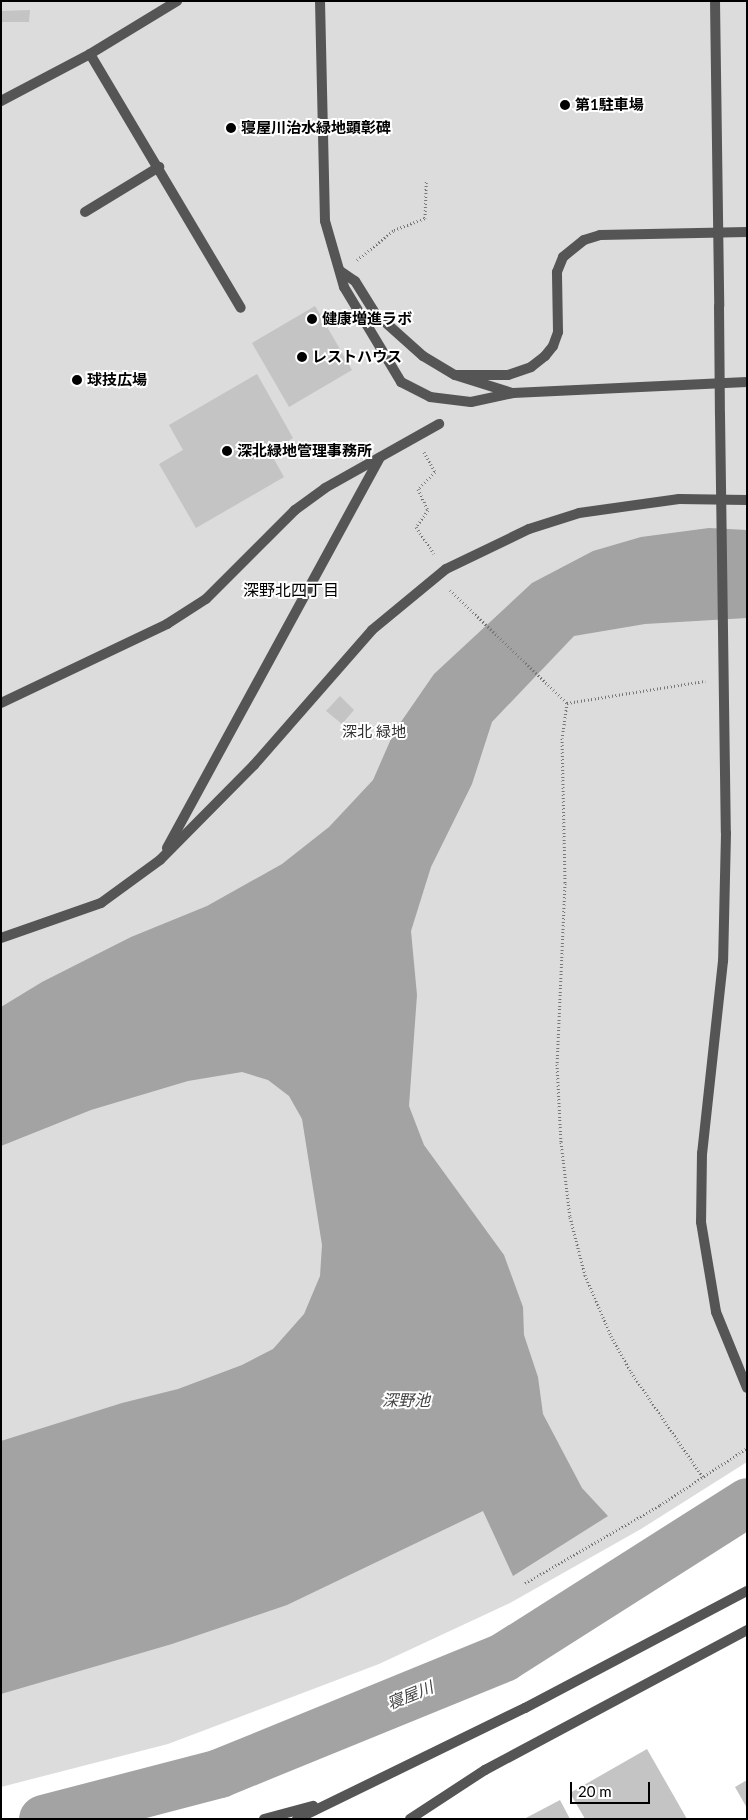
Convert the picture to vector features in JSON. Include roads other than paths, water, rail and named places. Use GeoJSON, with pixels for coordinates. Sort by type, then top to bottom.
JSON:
{"type":"FeatureCollection","features":[{"type":"Feature","properties":{"kind":"street"},"geometry":{"type":"LineString","coordinates":[[1,101],[90,54],[177,1]]}},
{"type":"Feature","properties":{"kind":"street"},"geometry":{"type":"LineString","coordinates":[[320,1],[323,203],[329,239],[344,287],[392,369],[413,390],[445,400],[471,402],[513,393],[747,382]]}},
{"type":"Feature","properties":{"kind":"street"},"geometry":{"type":"LineString","coordinates":[[715,1],[726,833],[723,961],[702,1153],[701,1222],[716,1312],[747,1388]]}},
{"type":"Feature","properties":{"kind":"street"},"geometry":{"type":"LineString","coordinates":[[90,54],[241,308]]}},
{"type":"Feature","properties":{"kind":"street"},"geometry":{"type":"LineString","coordinates":[[85,212],[159,168]]}},
{"type":"Feature","properties":{"kind":"street"},"geometry":{"type":"LineString","coordinates":[[455,375],[508,375],[531,367],[545,356],[553,346],[558,332],[557,272],[563,257],[584,240],[600,235],[747,232]]}},
{"type":"Feature","properties":{"kind":"street"},"geometry":{"type":"LineString","coordinates":[[340,271],[355,282],[376,314],[423,356],[455,375],[513,393]]}},
{"type":"Feature","properties":{"kind":"street"},"geometry":{"type":"LineString","coordinates":[[1,703],[167,624],[206,599],[295,510],[325,488],[439,424]]}},
{"type":"Feature","properties":{"kind":"street"},"geometry":{"type":"LineString","coordinates":[[160,860],[380,457]]}},
{"type":"Feature","properties":{"kind":"street"},"geometry":{"type":"LineString","coordinates":[[1,938],[101,903],[160,860],[254,766],[372,630],[446,569],[529,529],[579,513],[679,499],[747,500]]}},
{"type":"Feature","properties":{"kind":"street"},"geometry":{"type":"LineString","coordinates":[[297,1819],[319,1805],[525,1708],[747,1591]]}},
{"type":"Feature","properties":{"kind":"street"},"geometry":{"type":"LineString","coordinates":[[410,1819],[485,1770],[747,1630]]}},
{"type":"Feature","properties":{"kind":"street"},"geometry":{"type":"LineString","coordinates":[[264,1819],[319,1805]]}},
{"type":"Feature","properties":{"kind":"water","name":"深野池"},"geometry":{"type":"Polygon","coordinates":[[[709,528],[747,530],[747,618],[645,624],[574,636],[492,722],[472,784],[431,867],[411,931],[417,995],[409,1106],[424,1145],[504,1255],[523,1307],[524,1335],[538,1377],[543,1414],[582,1488],[608,1516],[513,1576],[483,1511],[287,1605],[172,1644],[1,1694],[1,1441],[122,1403],[178,1389],[242,1365],[273,1349],[304,1314],[320,1276],[322,1245],[302,1119],[289,1096],[268,1080],[242,1072],[188,1081],[91,1110],[1,1146],[1,1007],[42,982],[131,937],[207,906],[282,864],[329,827],[373,780],[394,732],[434,674],[532,583],[593,551],[641,537],[709,528]]]}},
{"type":"Feature","properties":{"kind":"waterway","name":"寝屋川"},"geometry":{"type":"LineString","coordinates":[[43,1819],[219,1773],[503,1657],[747,1502]]}},
{"type":"Feature","properties":{"kind":"place","name":"第1駐車場"},"geometry":{"type":"Point","coordinates":[565,105]}},
{"type":"Feature","properties":{"kind":"place","name":"寝屋川治水緑地顕彰碑"},"geometry":{"type":"Point","coordinates":[231,128]}},
{"type":"Feature","properties":{"kind":"place","name":"健康増進ラボ"},"geometry":{"type":"Point","coordinates":[312,319]}},
{"type":"Feature","properties":{"kind":"place","name":"レストハウス"},"geometry":{"type":"Point","coordinates":[302,357]}},
{"type":"Feature","properties":{"kind":"place","name":"球技広場"},"geometry":{"type":"Point","coordinates":[77,380]}},
{"type":"Feature","properties":{"kind":"place","name":"深北緑地管理事務所"},"geometry":{"type":"Point","coordinates":[227,451]}},
{"type":"Feature","properties":{"kind":"district","name":"深野北四丁目"},"geometry":{"type":"Point","coordinates":[291,590]}},
{"type":"Feature","properties":{"kind":"park label","name":"深北 緑地"},"geometry":{"type":"Point","coordinates":[374,732]}}]}
